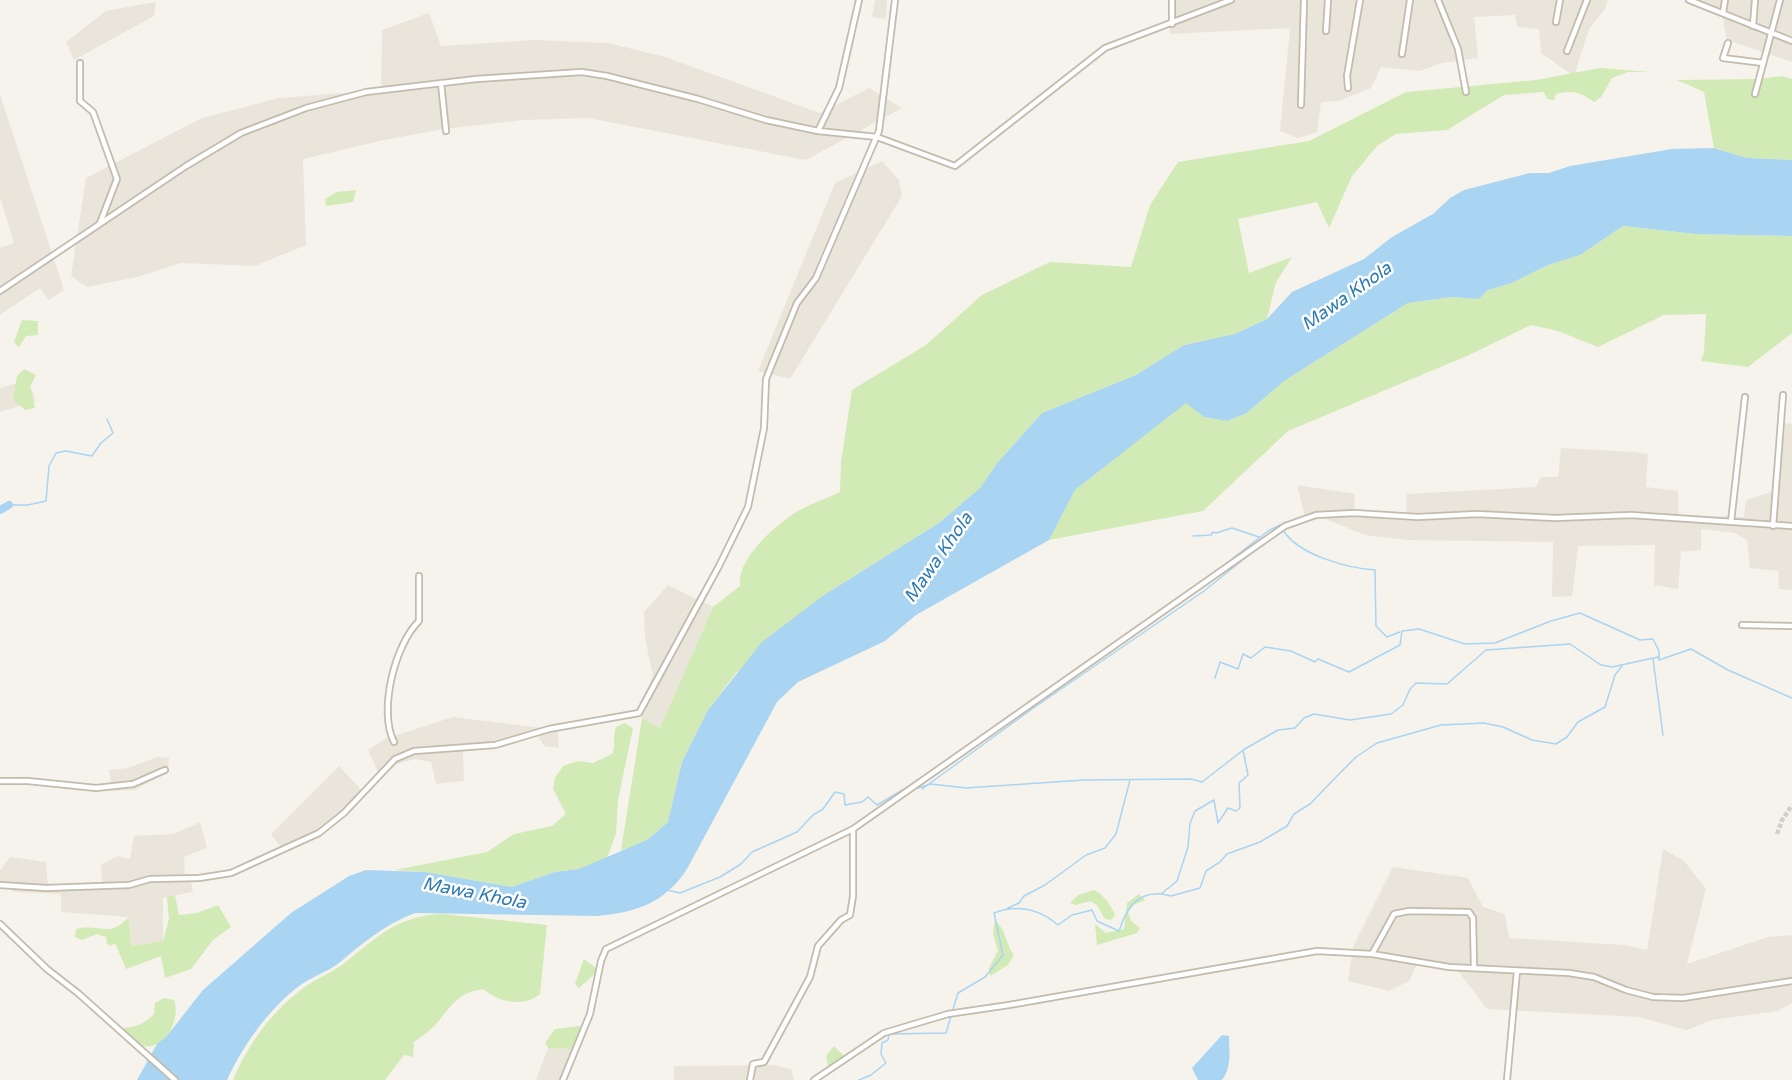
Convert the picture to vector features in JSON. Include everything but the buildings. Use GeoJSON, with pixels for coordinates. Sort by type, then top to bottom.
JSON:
{"type":"FeatureCollection","features":[{"type":"Feature","properties":{"kind":"street"},"geometry":{"type":"LineString","coordinates":[[818,131],[839,88],[859,0]]}},
{"type":"Feature","properties":{"kind":"street"},"geometry":{"type":"LineString","coordinates":[[0,885],[46,888],[129,885],[150,879],[199,878],[231,873],[319,833],[344,813],[395,759],[414,751],[495,745],[549,729],[639,713],[715,575],[748,507],[764,428],[766,379],[796,303],[816,278],[837,224],[858,186],[877,136],[882,113],[895,0]]}},
{"type":"Feature","properties":{"kind":"street"},"geometry":{"type":"LineString","coordinates":[[1172,0],[1172,24]]}},
{"type":"Feature","properties":{"kind":"street"},"geometry":{"type":"LineString","coordinates":[[0,291],[186,166],[241,133],[306,108],[366,92],[441,83],[582,72],[608,76],[698,99],[766,120],[818,131],[877,136],[955,165],[1105,48],[1172,24],[1218,2],[1231,0]]}},
{"type":"Feature","properties":{"kind":"street"},"geometry":{"type":"LineString","coordinates":[[1301,105],[1304,0]]}},
{"type":"Feature","properties":{"kind":"street"},"geometry":{"type":"LineString","coordinates":[[1326,31],[1328,0]]}},
{"type":"Feature","properties":{"kind":"street"},"geometry":{"type":"LineString","coordinates":[[1348,88],[1347,76],[1360,0]]}},
{"type":"Feature","properties":{"kind":"street"},"geometry":{"type":"LineString","coordinates":[[1402,54],[1410,0]]}},
{"type":"Feature","properties":{"kind":"street"},"geometry":{"type":"LineString","coordinates":[[1438,0],[1458,49],[1466,92]]}},
{"type":"Feature","properties":{"kind":"street"},"geometry":{"type":"LineString","coordinates":[[1556,22],[1560,0]]}},
{"type":"Feature","properties":{"kind":"street"},"geometry":{"type":"LineString","coordinates":[[1567,51],[1587,0]]}},
{"type":"Feature","properties":{"kind":"street"},"geometry":{"type":"LineString","coordinates":[[1690,0],[1792,41]]}},
{"type":"Feature","properties":{"kind":"street"},"geometry":{"type":"LineString","coordinates":[[1723,13],[1725,0]]}},
{"type":"Feature","properties":{"kind":"street"},"geometry":{"type":"LineString","coordinates":[[1753,26],[1755,0]]}},
{"type":"Feature","properties":{"kind":"street"},"geometry":{"type":"LineString","coordinates":[[1755,94],[1773,34],[1780,0]]}},
{"type":"Feature","properties":{"kind":"street"},"geometry":{"type":"LineString","coordinates":[[1728,43],[1723,58],[1763,63]]}},
{"type":"Feature","properties":{"kind":"street"},"geometry":{"type":"LineString","coordinates":[[80,63],[80,101],[93,112],[117,179],[100,223]]}},
{"type":"Feature","properties":{"kind":"street"},"geometry":{"type":"LineString","coordinates":[[441,83],[446,131]]}},
{"type":"Feature","properties":{"kind":"street"},"geometry":{"type":"LineString","coordinates":[[1773,526],[1784,395]]}},
{"type":"Feature","properties":{"kind":"street"},"geometry":{"type":"LineString","coordinates":[[1731,522],[1745,398]]}},
{"type":"Feature","properties":{"kind":"street"},"geometry":{"type":"LineString","coordinates":[[563,1080],[590,1014],[601,960],[606,949],[853,829],[1285,526],[1305,517],[1354,513],[1418,517],[1477,514],[1555,518],[1631,515],[1792,526]]}},
{"type":"Feature","properties":{"kind":"street"},"geometry":{"type":"LineString","coordinates":[[394,742],[390,735],[387,703],[398,661],[411,628],[419,621],[419,576]]}},
{"type":"Feature","properties":{"kind":"street"},"geometry":{"type":"LineString","coordinates":[[1742,625],[1792,626]]}},
{"type":"Feature","properties":{"kind":"street"},"geometry":{"type":"LineString","coordinates":[[0,781],[28,781],[96,788],[133,784],[165,770]]}},
{"type":"Feature","properties":{"kind":"street"},"geometry":{"type":"LineString","coordinates":[[750,1080],[753,1064],[764,1062],[810,977],[818,946],[841,920],[849,915],[853,896],[853,829]]}},
{"type":"Feature","properties":{"kind":"street"},"geometry":{"type":"LineString","coordinates":[[1372,954],[1394,914],[1409,911],[1469,912],[1473,918],[1474,968]]}},
{"type":"Feature","properties":{"kind":"street"},"geometry":{"type":"LineString","coordinates":[[0,924],[145,1056],[175,1080]]}},
{"type":"Feature","properties":{"kind":"street"},"geometry":{"type":"LineString","coordinates":[[814,1080],[884,1033],[948,1014],[1317,951],[1372,954],[1449,968],[1594,977],[1626,990],[1660,998],[1727,992],[1792,981]]}},
{"type":"Feature","properties":{"kind":"street"},"geometry":{"type":"LineString","coordinates":[[1507,1080],[1517,971]]}},
{"type":"Feature","properties":{"kind":"shaded area"},"geometry":{"type":"Polygon","coordinates":[[[875,0],[887,0],[886,19],[872,17],[875,0]]]}},
{"type":"Feature","properties":{"kind":"shaded area"},"geometry":{"type":"Polygon","coordinates":[[[1168,0],[1608,0],[1605,9],[1589,29],[1575,73],[1571,74],[1541,53],[1539,29],[1517,27],[1515,15],[1474,17],[1478,58],[1442,63],[1420,71],[1381,67],[1371,88],[1339,101],[1321,102],[1317,132],[1298,138],[1280,131],[1290,28],[1170,34],[1168,0]]]}},
{"type":"Feature","properties":{"kind":"shaded area"},"geometry":{"type":"Polygon","coordinates":[[[1689,0],[1792,0],[1792,62],[1727,40],[1722,14],[1689,0]]]}},
{"type":"Feature","properties":{"kind":"shaded area"},"geometry":{"type":"Polygon","coordinates":[[[156,2],[154,16],[74,60],[66,42],[106,11],[156,2]]]}},
{"type":"Feature","properties":{"kind":"shaded area"},"geometry":{"type":"Polygon","coordinates":[[[429,13],[441,46],[535,40],[608,43],[665,57],[820,113],[869,88],[902,108],[806,160],[588,118],[523,120],[444,129],[384,140],[303,159],[306,245],[255,266],[181,263],[137,277],[87,287],[71,276],[86,178],[202,118],[279,98],[381,90],[382,30],[429,13]]]}},
{"type":"Feature","properties":{"kind":"shaded area"},"geometry":{"type":"Polygon","coordinates":[[[0,94],[64,290],[49,300],[40,288],[0,315],[0,248],[14,243],[0,197],[0,94]]]}},
{"type":"Feature","properties":{"kind":"shaded area"},"geometry":{"type":"Polygon","coordinates":[[[882,161],[899,180],[902,196],[790,379],[758,371],[835,183],[882,161]]]}},
{"type":"Feature","properties":{"kind":"shaded area"},"geometry":{"type":"Polygon","coordinates":[[[28,380],[36,401],[0,412],[0,388],[28,380]]]}},
{"type":"Feature","properties":{"kind":"shaded area"},"geometry":{"type":"Polygon","coordinates":[[[1780,422],[1792,424],[1792,590],[1779,589],[1778,571],[1750,568],[1747,540],[1734,533],[1701,529],[1701,550],[1681,552],[1678,589],[1654,585],[1655,545],[1578,546],[1572,596],[1552,597],[1553,542],[1408,540],[1365,535],[1316,515],[1305,517],[1297,485],[1355,494],[1354,513],[1406,516],[1407,494],[1536,487],[1541,477],[1558,477],[1561,448],[1635,452],[1648,454],[1646,487],[1678,491],[1679,515],[1744,517],[1746,500],[1771,492],[1780,422]]]}},
{"type":"Feature","properties":{"kind":"shaded area"},"geometry":{"type":"Polygon","coordinates":[[[668,585],[713,607],[660,728],[642,718],[637,709],[653,676],[645,638],[644,612],[668,585]]]}},
{"type":"Feature","properties":{"kind":"shaded area"},"geometry":{"type":"Polygon","coordinates":[[[453,717],[558,730],[559,748],[544,746],[538,736],[501,748],[463,751],[464,781],[436,784],[431,762],[415,759],[397,764],[382,775],[378,772],[368,750],[385,739],[453,717]]]}},
{"type":"Feature","properties":{"kind":"shaded area"},"geometry":{"type":"Polygon","coordinates":[[[157,757],[169,758],[168,772],[135,790],[112,791],[109,770],[128,768],[157,757]]]}},
{"type":"Feature","properties":{"kind":"shaded area"},"geometry":{"type":"Polygon","coordinates":[[[339,766],[365,794],[332,827],[296,847],[280,846],[271,834],[339,766]]]}},
{"type":"Feature","properties":{"kind":"shaded area"},"geometry":{"type":"Polygon","coordinates":[[[200,822],[207,848],[184,857],[185,877],[190,877],[193,892],[163,898],[163,941],[131,946],[129,917],[61,912],[61,894],[13,892],[11,887],[0,883],[0,871],[10,857],[46,862],[48,885],[102,882],[101,865],[118,856],[130,859],[134,836],[174,834],[200,822]]]}},
{"type":"Feature","properties":{"kind":"shaded area"},"geometry":{"type":"Polygon","coordinates":[[[1663,849],[1684,861],[1706,889],[1687,964],[1768,937],[1792,935],[1792,1003],[1778,1011],[1712,1020],[1687,1030],[1638,1017],[1487,1009],[1459,972],[1426,965],[1416,966],[1409,981],[1389,991],[1348,981],[1353,947],[1393,867],[1468,878],[1483,907],[1505,914],[1509,938],[1624,945],[1647,950],[1663,849]]]}},
{"type":"Feature","properties":{"kind":"shaded area"},"geometry":{"type":"Polygon","coordinates":[[[548,1048],[574,1049],[563,1080],[536,1080],[548,1048]]]}},
{"type":"Feature","properties":{"kind":"shaded area"},"geometry":{"type":"Polygon","coordinates":[[[773,1065],[791,1069],[794,1080],[674,1080],[674,1066],[773,1065]]]}},
{"type":"Feature","properties":{"kind":"green space"},"geometry":{"type":"Polygon","coordinates":[[[1600,68],[1651,72],[1628,72],[1612,78],[1601,97],[1594,102],[1572,92],[1556,94],[1554,100],[1547,99],[1544,92],[1504,95],[1447,130],[1396,134],[1377,146],[1352,176],[1329,228],[1317,202],[1238,219],[1249,273],[1292,257],[1276,282],[1267,319],[1235,334],[1184,345],[1136,375],[1042,413],[998,462],[980,488],[939,523],[824,595],[736,673],[708,710],[682,762],[668,822],[647,840],[634,847],[621,850],[642,718],[660,728],[713,607],[740,586],[743,567],[755,548],[792,515],[840,492],[841,462],[852,390],[926,345],[982,295],[1050,262],[1131,267],[1150,205],[1178,162],[1309,141],[1406,92],[1536,80],[1600,68]]]}},
{"type":"Feature","properties":{"kind":"green space"},"geometry":{"type":"Polygon","coordinates":[[[1782,76],[1792,79],[1792,160],[1747,158],[1714,148],[1704,92],[1677,80],[1759,79],[1782,76]]]}},
{"type":"Feature","properties":{"kind":"green space"},"geometry":{"type":"Polygon","coordinates":[[[356,190],[353,202],[326,206],[325,199],[337,192],[356,190]]]}},
{"type":"Feature","properties":{"kind":"green space"},"geometry":{"type":"Polygon","coordinates":[[[1623,226],[1696,234],[1792,236],[1792,333],[1748,367],[1701,361],[1704,352],[1706,314],[1664,315],[1598,347],[1558,331],[1531,325],[1469,355],[1288,431],[1203,511],[1049,540],[1075,490],[1186,402],[1204,417],[1227,421],[1247,413],[1284,381],[1408,303],[1452,297],[1479,299],[1488,290],[1512,283],[1548,265],[1580,255],[1623,226]]]}},
{"type":"Feature","properties":{"kind":"green space"},"geometry":{"type":"Polygon","coordinates":[[[22,320],[38,321],[38,335],[26,336],[19,347],[14,342],[22,320]]]}},
{"type":"Feature","properties":{"kind":"green space"},"geometry":{"type":"Polygon","coordinates":[[[24,369],[36,375],[30,387],[35,408],[25,410],[13,399],[17,376],[24,369]]]}},
{"type":"Feature","properties":{"kind":"green space"},"geometry":{"type":"Polygon","coordinates":[[[625,723],[633,728],[618,800],[616,834],[607,858],[579,869],[555,872],[512,887],[425,872],[395,870],[487,852],[514,834],[552,826],[566,814],[553,789],[555,778],[563,766],[578,761],[593,763],[612,754],[616,727],[625,723]]]}},
{"type":"Feature","properties":{"kind":"green space"},"geometry":{"type":"Polygon","coordinates":[[[1094,890],[1111,907],[1115,915],[1111,920],[1105,919],[1097,905],[1090,901],[1076,905],[1070,903],[1078,895],[1094,890]]]}},
{"type":"Feature","properties":{"kind":"green space"},"geometry":{"type":"Polygon","coordinates":[[[1139,894],[1145,900],[1133,905],[1128,912],[1131,921],[1140,928],[1137,933],[1097,945],[1095,924],[1106,933],[1124,929],[1127,903],[1139,894]]]}},
{"type":"Feature","properties":{"kind":"green space"},"geometry":{"type":"Polygon","coordinates":[[[175,895],[179,915],[197,913],[218,905],[231,927],[213,940],[191,969],[165,978],[161,956],[126,969],[115,943],[111,946],[107,944],[106,937],[97,934],[82,940],[75,937],[76,929],[109,929],[122,924],[129,917],[131,946],[163,941],[169,919],[167,897],[175,895]]]}},
{"type":"Feature","properties":{"kind":"green space"},"geometry":{"type":"Polygon","coordinates":[[[443,914],[547,925],[540,994],[526,1001],[511,1002],[489,994],[483,989],[468,993],[451,1006],[435,1026],[414,1042],[413,1057],[404,1055],[385,1080],[233,1080],[254,1040],[294,995],[342,965],[377,937],[399,924],[412,919],[443,914]]]}},
{"type":"Feature","properties":{"kind":"green space"},"geometry":{"type":"Polygon","coordinates":[[[995,920],[1002,928],[1014,955],[1008,965],[990,976],[989,968],[998,951],[993,934],[995,920]]]}},
{"type":"Feature","properties":{"kind":"green space"},"geometry":{"type":"Polygon","coordinates":[[[584,959],[599,970],[579,988],[575,984],[584,959]]]}},
{"type":"Feature","properties":{"kind":"green space"},"geometry":{"type":"Polygon","coordinates":[[[164,998],[174,1000],[176,1008],[168,1035],[154,1045],[145,1046],[136,1043],[123,1028],[136,1026],[147,1020],[154,1014],[155,1003],[164,998]]]}},
{"type":"Feature","properties":{"kind":"green space"},"geometry":{"type":"Polygon","coordinates":[[[580,1026],[581,1030],[574,1049],[548,1048],[545,1043],[555,1029],[580,1026]]]}},
{"type":"Feature","properties":{"kind":"green space"},"geometry":{"type":"Polygon","coordinates":[[[834,1046],[847,1059],[829,1071],[826,1056],[834,1046]]]}},
{"type":"Feature","properties":{"kind":"water","name":"Mawa Khola"},"geometry":{"type":"Polygon","coordinates":[[[1714,148],[1747,158],[1792,160],[1792,236],[1696,234],[1623,226],[1580,255],[1548,265],[1512,283],[1488,290],[1479,299],[1452,297],[1408,303],[1284,381],[1247,413],[1227,421],[1204,417],[1186,403],[1075,490],[1049,540],[916,615],[885,641],[798,682],[777,702],[687,869],[669,891],[659,898],[637,909],[597,916],[415,913],[384,928],[339,963],[304,983],[287,996],[257,1029],[227,1080],[137,1080],[157,1044],[166,1037],[203,990],[291,913],[349,876],[366,870],[425,872],[512,887],[555,872],[579,869],[647,840],[668,822],[682,762],[708,710],[762,642],[824,595],[939,523],[980,488],[998,462],[1042,413],[1136,375],[1184,345],[1235,334],[1267,319],[1292,292],[1364,259],[1392,237],[1433,214],[1450,198],[1464,190],[1530,173],[1549,173],[1570,166],[1672,149],[1714,148]]]}},
{"type":"Feature","properties":{"kind":"water"},"geometry":{"type":"Polygon","coordinates":[[[1222,1035],[1229,1036],[1229,1059],[1225,1075],[1222,1080],[1198,1080],[1192,1068],[1222,1035]]]}},
{"type":"Feature","properties":{"kind":"waterway"},"geometry":{"type":"LineString","coordinates":[[9,505],[28,505],[46,501],[49,466],[56,453],[66,451],[92,456],[101,443],[113,433],[107,419]]}},
{"type":"Feature","properties":{"kind":"waterway"},"geometry":{"type":"LineString","coordinates":[[0,510],[9,505]]}},
{"type":"Feature","properties":{"kind":"waterway"},"geometry":{"type":"LineString","coordinates":[[1205,580],[1268,531],[1280,525]]}},
{"type":"Feature","properties":{"kind":"waterway"},"geometry":{"type":"LineString","coordinates":[[1193,536],[1211,535],[1213,532],[1232,528],[1259,537]]}},
{"type":"Feature","properties":{"kind":"waterway"},"geometry":{"type":"LineString","coordinates":[[1283,530],[1300,547],[1324,559],[1375,570],[1376,626],[1387,637],[1400,632]]}},
{"type":"Feature","properties":{"kind":"waterway"},"geometry":{"type":"LineString","coordinates":[[922,789],[1032,709],[1204,591],[1260,546]]}},
{"type":"Feature","properties":{"kind":"waterway"},"geometry":{"type":"LineString","coordinates":[[1215,678],[1220,662],[1238,669],[1243,654],[1251,658],[1265,647],[1291,651],[1315,662],[1318,659],[1349,672],[1400,645],[1402,631],[1419,629],[1465,644],[1495,643],[1551,621],[1580,613],[1640,640],[1653,639],[1659,651],[1659,659]]}},
{"type":"Feature","properties":{"kind":"waterway"},"geometry":{"type":"LineString","coordinates":[[952,1012],[958,993],[985,977],[1003,955],[994,913],[1011,909],[1028,910],[1043,915],[1058,925],[1072,915],[1092,910],[1097,921],[1119,931],[1133,904],[1145,896],[1161,894],[1177,881],[1188,847],[1190,823],[1195,811],[1214,800],[1218,823],[1228,808],[1236,811],[1240,808],[1239,783],[1248,775],[1243,750],[1278,730],[1295,728],[1304,718],[1314,714],[1350,720],[1391,714],[1403,705],[1410,689],[1416,683],[1447,684],[1486,650],[1570,644],[1601,665],[1612,667],[1658,657],[1659,660],[1691,649],[1728,670],[1792,698]]}},
{"type":"Feature","properties":{"kind":"waterway"},"geometry":{"type":"LineString","coordinates":[[1653,659],[1663,735]]}},
{"type":"Feature","properties":{"kind":"waterway"},"geometry":{"type":"LineString","coordinates":[[1340,773],[1356,757],[1377,743],[1441,725],[1484,723],[1503,727],[1532,740],[1556,744],[1567,737],[1578,722],[1605,707],[1615,675],[1622,666]]}},
{"type":"Feature","properties":{"kind":"waterway"},"geometry":{"type":"LineString","coordinates":[[991,729],[1071,674]]}},
{"type":"Feature","properties":{"kind":"waterway"},"geometry":{"type":"LineString","coordinates":[[918,788],[931,784],[966,788],[1084,780],[1191,779],[1202,782],[1242,751]]}},
{"type":"Feature","properties":{"kind":"waterway"},"geometry":{"type":"LineString","coordinates":[[910,785],[931,772]]}},
{"type":"Feature","properties":{"kind":"waterway"},"geometry":{"type":"LineString","coordinates":[[1162,894],[1171,896],[1200,888],[1206,871],[1220,862],[1227,854],[1260,842],[1287,826],[1294,814],[1310,804],[1339,774]]}},
{"type":"Feature","properties":{"kind":"waterway"},"geometry":{"type":"LineString","coordinates":[[1008,908],[1019,903],[1024,896],[1045,885],[1086,855],[1105,848],[1116,834],[1130,780]]}},
{"type":"Feature","properties":{"kind":"waterway"},"geometry":{"type":"LineString","coordinates":[[667,890],[680,893],[720,877],[741,864],[752,852],[797,832],[813,815],[823,809],[835,792],[844,794],[845,805],[862,802],[868,797],[877,805],[911,785]]}},
{"type":"Feature","properties":{"kind":"waterway"},"geometry":{"type":"LineString","coordinates":[[859,1080],[871,1075],[886,1063],[881,1054],[882,1043],[888,1040],[889,1034],[946,1033],[951,1016]]}},
{"type":"Feature","properties":{"kind":"tunnel"},"geometry":{"type":"LineString","coordinates":[[1777,834],[1782,820],[1792,805]]}}]}
